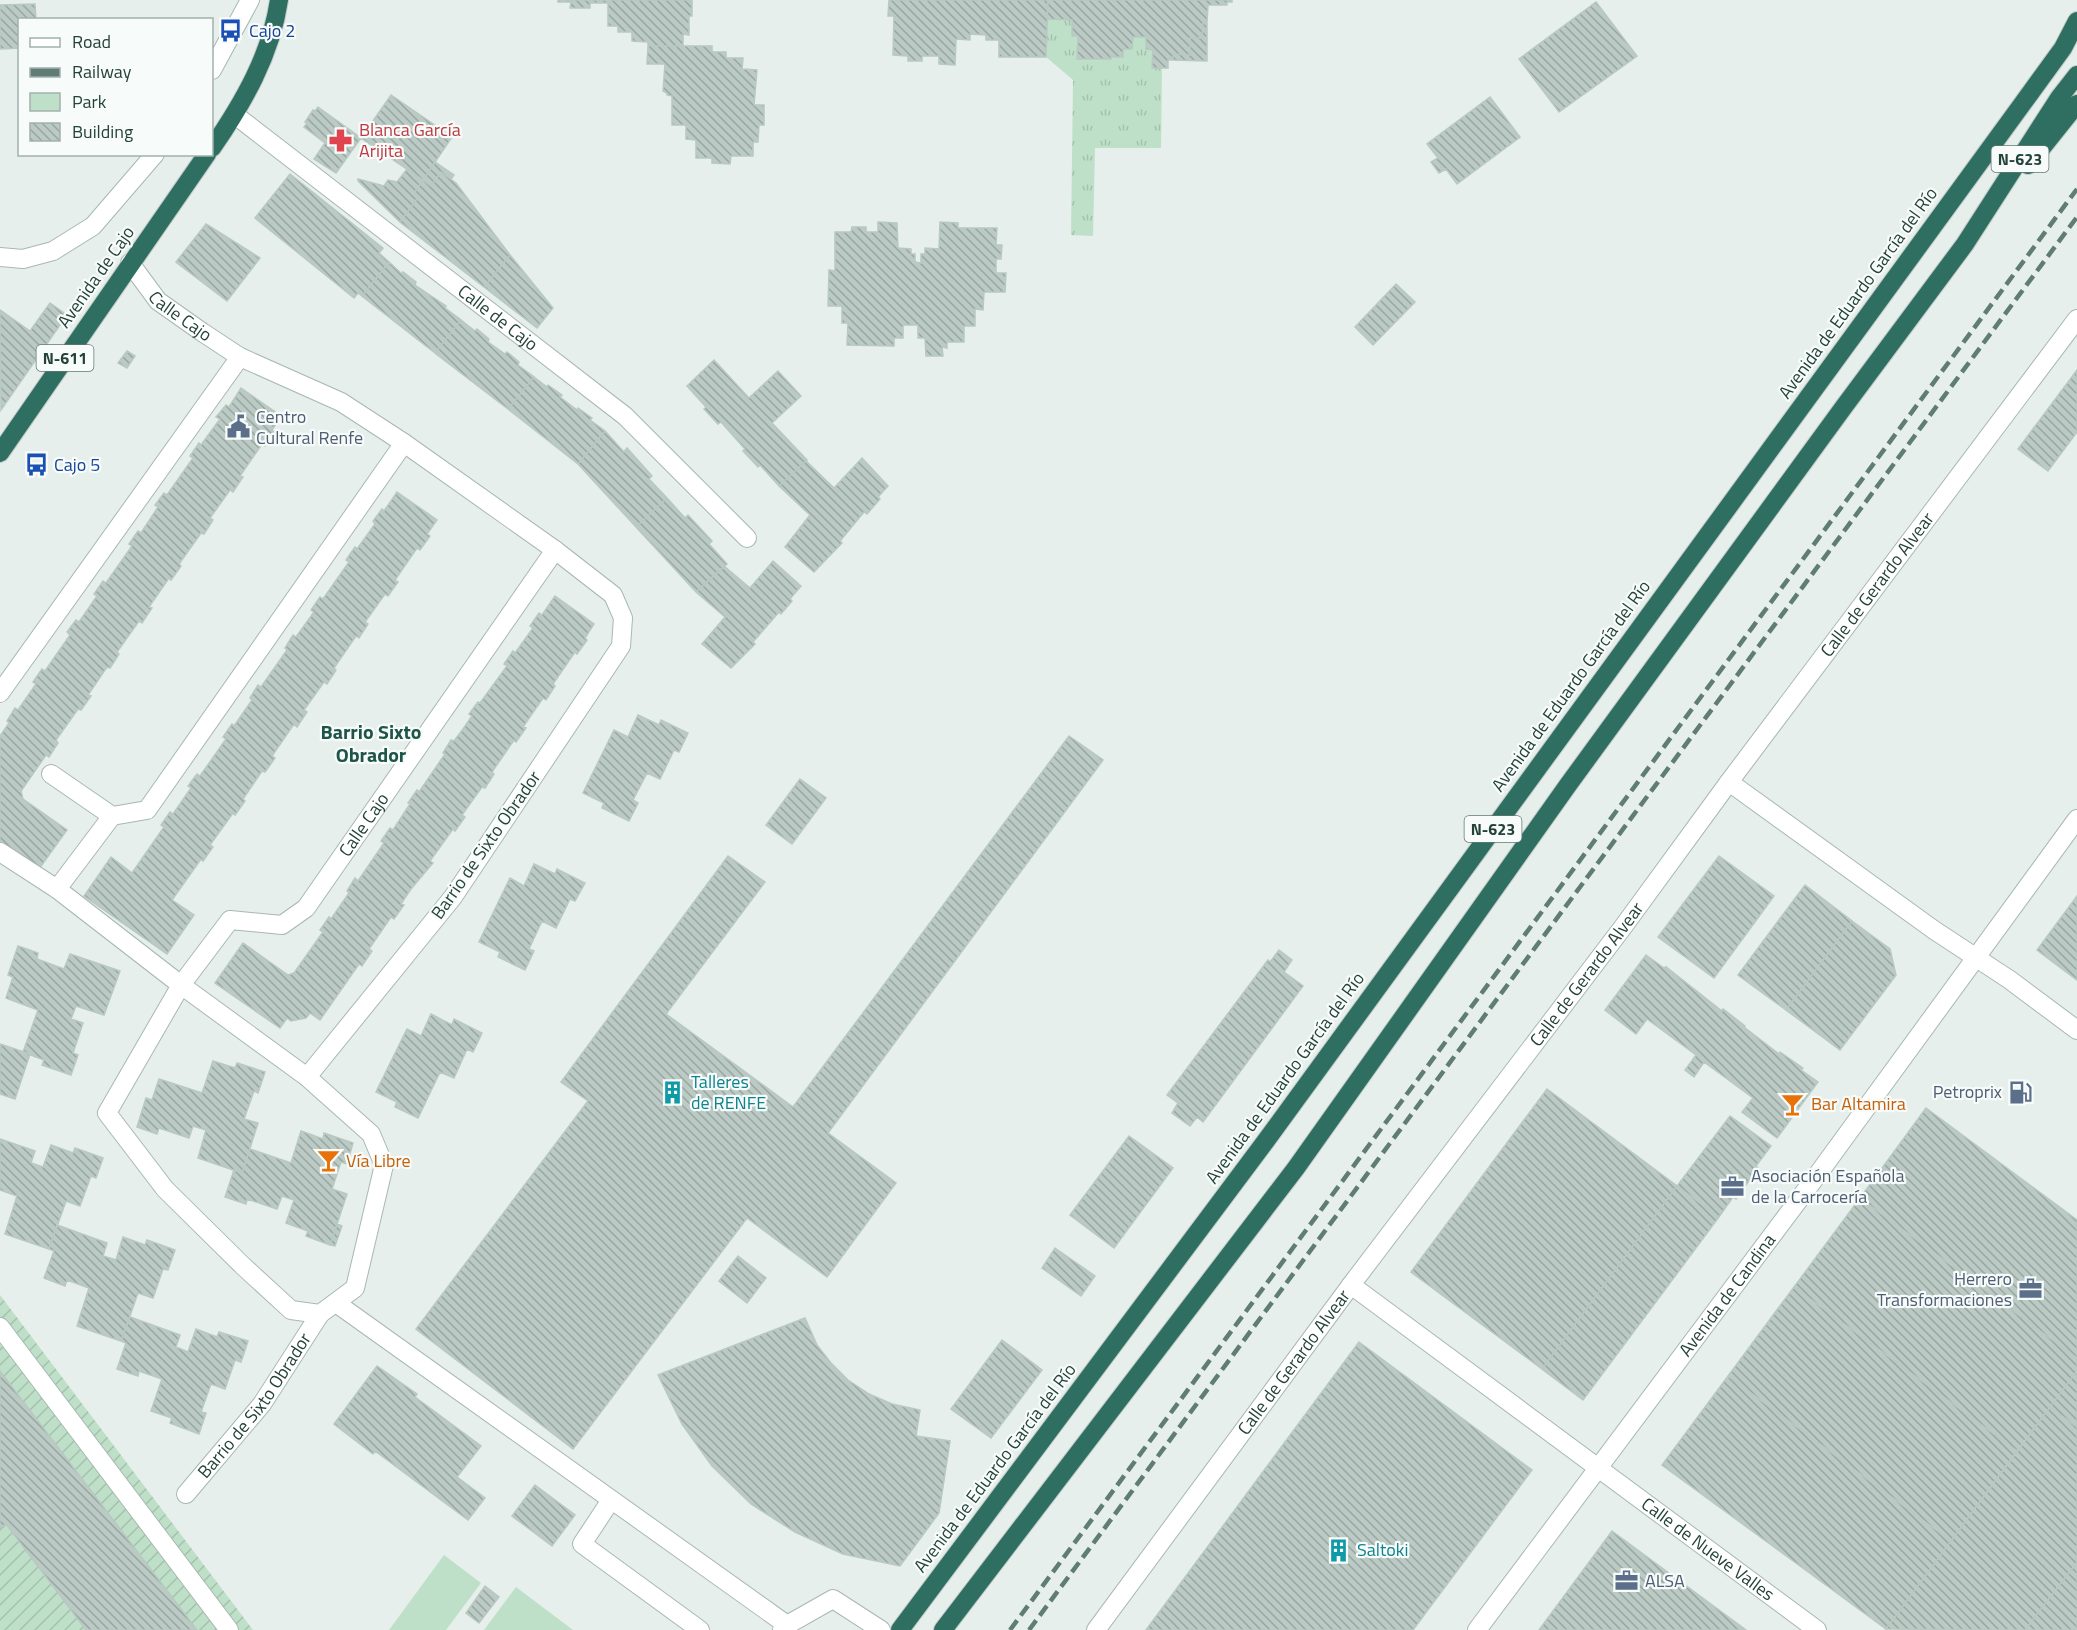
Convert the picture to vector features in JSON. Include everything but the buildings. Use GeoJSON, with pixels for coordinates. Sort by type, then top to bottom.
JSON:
{"type":"FeatureCollection","features":[{"type":"Feature","properties":{"kind":"highway"},"geometry":{"type":"LineString","coordinates":[[213,147],[235,115],[263,61],[276,20],[279,0]]}},
{"type":"Feature","properties":{"kind":"highway","name":"Avenida de Eduardo García del Río"},"geometry":{"type":"LineString","coordinates":[[900,1630],[1279,1123],[2063,48],[2077,21]]}},
{"type":"Feature","properties":{"kind":"highway","name":"N-623"},"geometry":{"type":"LineString","coordinates":[[1965,244],[2059,98],[2077,75]]}},
{"type":"Feature","properties":{"kind":"highway","name":"N-623"},"geometry":{"type":"LineString","coordinates":[[943,1630],[1296,1168],[1568,785],[1843,408],[1965,244],[2077,104]]}},
{"type":"Feature","properties":{"kind":"highway","name":"Avenida de Cajo"},"geometry":{"type":"LineString","coordinates":[[0,453],[206,156]]}},
{"type":"Feature","properties":{"kind":"street"},"geometry":{"type":"LineString","coordinates":[[213,68],[250,0]]}},
{"type":"Feature","properties":{"kind":"street","name":"Calle de Cajo"},"geometry":{"type":"LineString","coordinates":[[235,115],[625,416],[747,538]]}},
{"type":"Feature","properties":{"kind":"street"},"geometry":{"type":"LineString","coordinates":[[0,257],[23,259],[53,251],[93,226],[154,156]]}},
{"type":"Feature","properties":{"kind":"street","name":"Calle Cajo"},"geometry":{"type":"LineString","coordinates":[[130,263],[158,302],[240,357],[341,402],[404,443],[555,550],[613,595]]}},
{"type":"Feature","properties":{"kind":"street","name":"Calle de Gerardo Alvear"},"geometry":{"type":"LineString","coordinates":[[1096,1630],[1351,1285],[1623,927],[1729,782],[2077,319]]}},
{"type":"Feature","properties":{"kind":"street"},"geometry":{"type":"LineString","coordinates":[[0,693],[240,357]]}},
{"type":"Feature","properties":{"kind":"street"},"geometry":{"type":"LineString","coordinates":[[57,890],[112,816],[147,810],[404,443]]}},
{"type":"Feature","properties":{"kind":"street","name":"Calle Cajo"},"geometry":{"type":"LineString","coordinates":[[181,985],[230,920],[282,925],[306,908],[555,550]]}},
{"type":"Feature","properties":{"kind":"street","name":"Barrio de Sixto Obrador"},"geometry":{"type":"LineString","coordinates":[[306,1077],[453,897],[621,646],[623,618],[613,595]]}},
{"type":"Feature","properties":{"kind":"street"},"geometry":{"type":"LineString","coordinates":[[51,774],[112,816]]}},
{"type":"Feature","properties":{"kind":"street"},"geometry":{"type":"LineString","coordinates":[[1729,782],[2077,1030]]}},
{"type":"Feature","properties":{"kind":"street","name":"Avenida de Candina"},"geometry":{"type":"LineString","coordinates":[[1478,1630],[1811,1184],[2077,819]]}},
{"type":"Feature","properties":{"kind":"street","name":"Barrio de Sixto Obrador"},"geometry":{"type":"LineString","coordinates":[[0,852],[57,890],[306,1077],[371,1134],[384,1165],[355,1288],[320,1314],[262,1404],[186,1494]]}},
{"type":"Feature","properties":{"kind":"street","name":"Barrio de Sixto Obrador"},"geometry":{"type":"LineString","coordinates":[[181,985],[107,1113],[165,1189],[243,1266],[291,1310],[320,1314]]}},
{"type":"Feature","properties":{"kind":"street","name":"Calle de Nueve Valles"},"geometry":{"type":"LineString","coordinates":[[1351,1285],[1816,1630]]}},
{"type":"Feature","properties":{"kind":"street"},"geometry":{"type":"LineString","coordinates":[[336,1303],[612,1500],[784,1627],[833,1599],[881,1630]]}},
{"type":"Feature","properties":{"kind":"street"},"geometry":{"type":"LineString","coordinates":[[0,1327],[229,1630]]}},
{"type":"Feature","properties":{"kind":"street"},"geometry":{"type":"LineString","coordinates":[[612,1500],[582,1544],[700,1630]]}},
{"type":"Feature","properties":{"kind":"green space"},"geometry":{"type":"Polygon","coordinates":[[[1047,19],[1072,20],[1072,36],[1078,36],[1077,59],[1122,57],[1123,49],[1132,49],[1133,37],[1146,37],[1146,49],[1153,50],[1152,68],[1162,68],[1161,148],[1095,148],[1093,236],[1071,235],[1073,80],[1046,57],[1047,19]]]}},
{"type":"Feature","properties":{"kind":"green space"},"geometry":{"type":"Polygon","coordinates":[[[0,1295],[253,1630],[0,1630],[0,1295]]]}},
{"type":"Feature","properties":{"kind":"green space"},"geometry":{"type":"Polygon","coordinates":[[[444,1555],[481,1583],[446,1630],[389,1630],[444,1555]]]}},
{"type":"Feature","properties":{"kind":"green space"},"geometry":{"type":"Polygon","coordinates":[[[516,1587],[573,1630],[484,1630],[516,1587]]]}},
{"type":"Feature","properties":{"kind":"railway"},"geometry":{"type":"LineString","coordinates":[[1010,1630],[2077,189]]}},
{"type":"Feature","properties":{"kind":"railway"},"geometry":{"type":"LineString","coordinates":[[1029,1630],[2077,217]]}},
{"type":"Feature","properties":{"kind":"place","name":"Cajo 2"},"geometry":{"type":"Point","coordinates":[231,31]}},
{"type":"Feature","properties":{"kind":"place","name":"Blanca García Arijita"},"geometry":{"type":"Point","coordinates":[341,140]}},
{"type":"Feature","properties":{"kind":"place","name":"Centro Cultural Renfe"},"geometry":{"type":"Point","coordinates":[238,427]}},
{"type":"Feature","properties":{"kind":"place","name":"Cajo 5"},"geometry":{"type":"Point","coordinates":[36,465]}},
{"type":"Feature","properties":{"kind":"place","name":"Talleres de RENFE"},"geometry":{"type":"Point","coordinates":[673,1092]}},
{"type":"Feature","properties":{"kind":"place","name":"Petroprix"},"geometry":{"type":"Point","coordinates":[2020,1092]}},
{"type":"Feature","properties":{"kind":"place","name":"Bar Altamira"},"geometry":{"type":"Point","coordinates":[1793,1104]}},
{"type":"Feature","properties":{"kind":"place","name":"Vía Libre"},"geometry":{"type":"Point","coordinates":[328,1161]}},
{"type":"Feature","properties":{"kind":"place","name":"Asociación Española de la Carrocería"},"geometry":{"type":"Point","coordinates":[1733,1186]}},
{"type":"Feature","properties":{"kind":"place","name":"Herrero Transformaciones"},"geometry":{"type":"Point","coordinates":[2030,1289]}},
{"type":"Feature","properties":{"kind":"place","name":"Saltoki"},"geometry":{"type":"Point","coordinates":[1339,1550]}},
{"type":"Feature","properties":{"kind":"place","name":"ALSA"},"geometry":{"type":"Point","coordinates":[1627,1581]}},
{"type":"Feature","properties":{"kind":"district","name":"Barrio Sixto Obrador"},"geometry":{"type":"Point","coordinates":[371,744]}}]}
